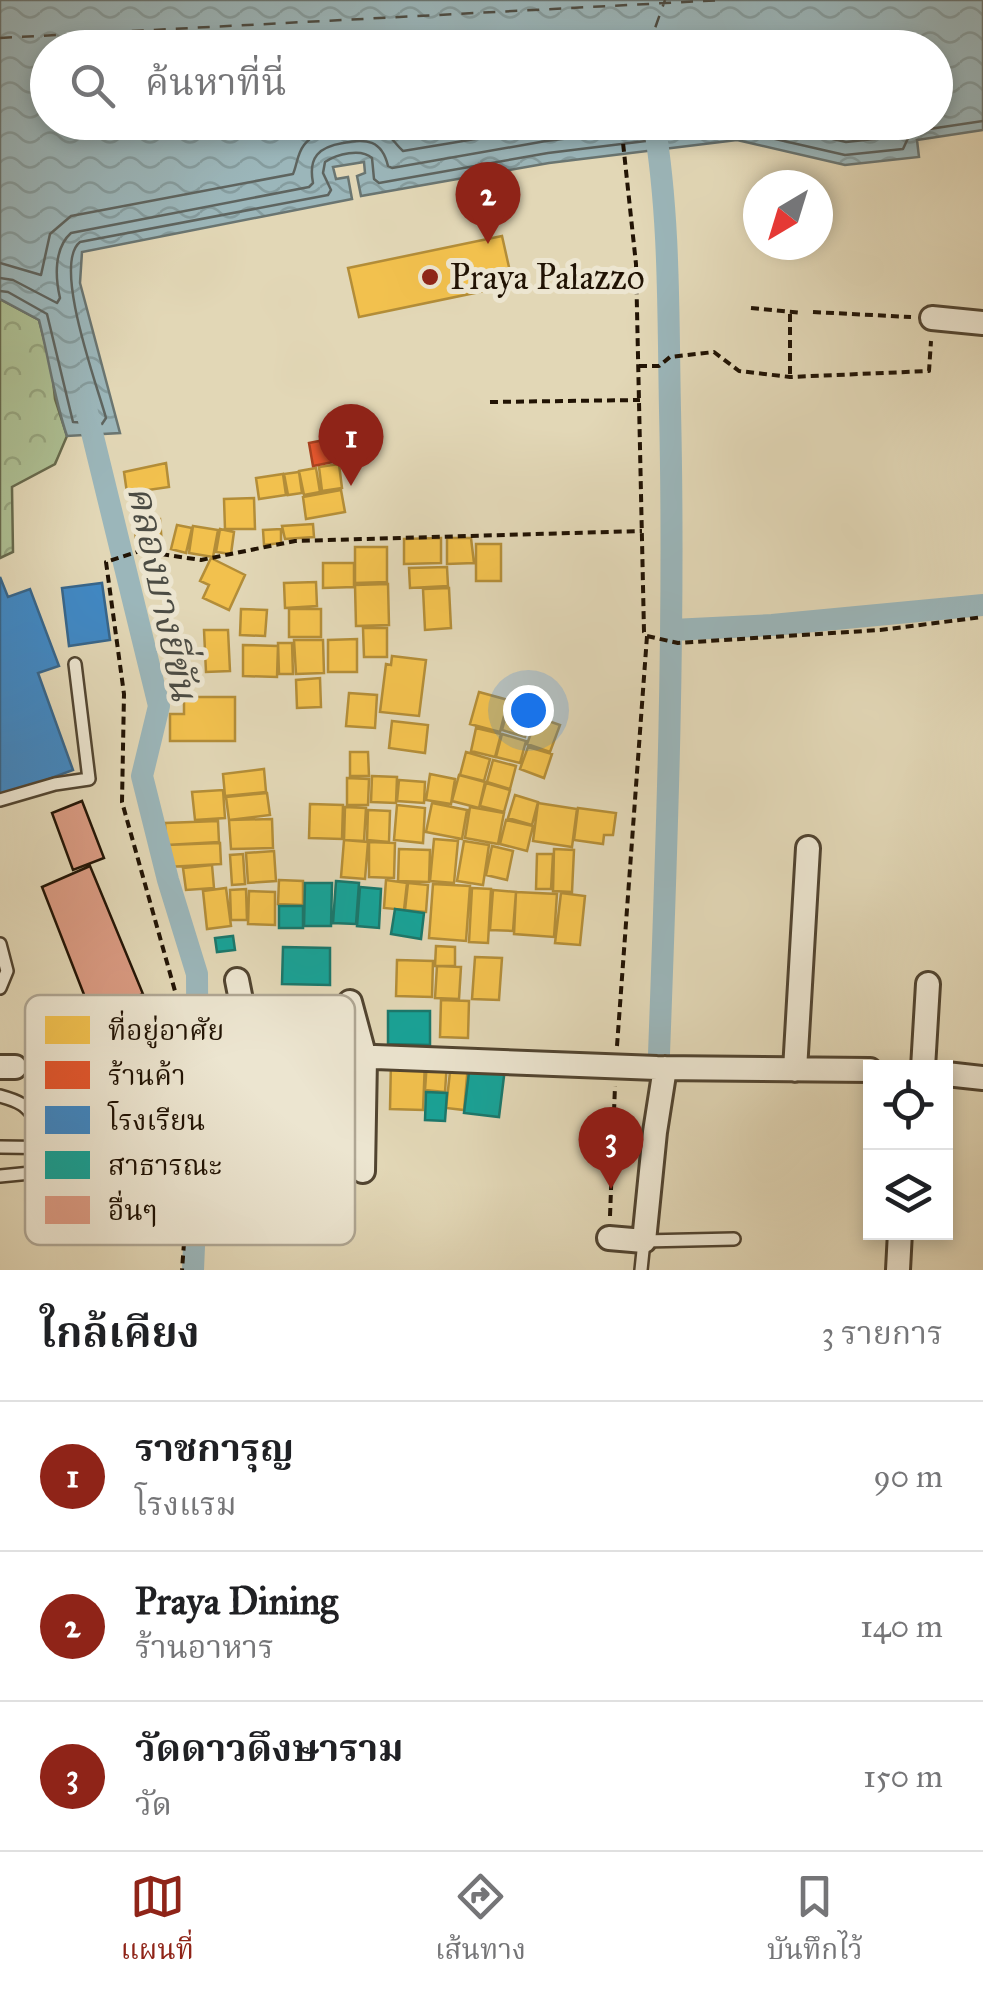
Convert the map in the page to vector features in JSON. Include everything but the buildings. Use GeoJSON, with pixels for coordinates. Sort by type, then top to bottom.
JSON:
{"type":"FeatureCollection","features":[{"type":"Feature","properties":{"kind":"street"},"geometry":{"type":"LineString","coordinates":[[932,318],[983,323]]}},
{"type":"Feature","properties":{"kind":"street"},"geometry":{"type":"LineString","coordinates":[[795,1070],[808,848]]}},
{"type":"Feature","properties":{"kind":"street"},"geometry":{"type":"LineString","coordinates":[[237,980],[240,995]]}},
{"type":"Feature","properties":{"kind":"street"},"geometry":{"type":"LineString","coordinates":[[923,1060],[928,984]]}},
{"type":"Feature","properties":{"kind":"street"},"geometry":{"type":"LineString","coordinates":[[355,1020],[364,1058],[363,1172]]}},
{"type":"Feature","properties":{"kind":"street"},"geometry":{"type":"LineString","coordinates":[[355,1058],[863,1070]]}},
{"type":"Feature","properties":{"kind":"street"},"geometry":{"type":"LineString","coordinates":[[609,1238],[644,1241],[654,1132],[665,1068]]}},
{"type":"Feature","properties":{"kind":"street"},"geometry":{"type":"LineString","coordinates":[[953,1075],[983,1078]]}},
{"type":"Feature","properties":{"kind":"street"},"geometry":{"type":"LineString","coordinates":[[898,1270],[900,1240]]}},
{"type":"Feature","properties":{"kind":"lane"},"geometry":{"type":"LineString","coordinates":[[0,800],[89,779],[75,664]]}},
{"type":"Feature","properties":{"kind":"lane"},"geometry":{"type":"LineString","coordinates":[[0,944],[7,971],[0,988]]}},
{"type":"Feature","properties":{"kind":"lane"},"geometry":{"type":"LineString","coordinates":[[0,1096],[25,1103]]}},
{"type":"Feature","properties":{"kind":"lane"},"geometry":{"type":"LineString","coordinates":[[0,1146],[25,1147]]}},
{"type":"Feature","properties":{"kind":"lane"},"geometry":{"type":"LineString","coordinates":[[0,1176],[25,1174]]}},
{"type":"Feature","properties":{"kind":"lane"},"geometry":{"type":"LineString","coordinates":[[641,1270],[644,1241],[734,1240]]}},
{"type":"Feature","properties":{"kind":"path"},"geometry":{"type":"LineString","coordinates":[[623,140],[636,264],[644,632],[648,637],[678,644],[880,630],[983,617]]}},
{"type":"Feature","properties":{"kind":"path"},"geometry":{"type":"LineString","coordinates":[[751,308],[802,313]]}},
{"type":"Feature","properties":{"kind":"path"},"geometry":{"type":"LineString","coordinates":[[639,366],[660,366],[670,356],[714,352],[739,371],[790,377],[929,371],[932,318],[812,312]]}},
{"type":"Feature","properties":{"kind":"path"},"geometry":{"type":"LineString","coordinates":[[790,314],[790,377]]}},
{"type":"Feature","properties":{"kind":"path"},"geometry":{"type":"LineString","coordinates":[[490,402],[640,400]]}},
{"type":"Feature","properties":{"kind":"path"},"geometry":{"type":"LineString","coordinates":[[176,995],[122,802],[124,694],[106,562],[140,552],[201,560],[294,541],[642,531]]}},
{"type":"Feature","properties":{"kind":"path"},"geometry":{"type":"LineString","coordinates":[[609,1238],[616,1064],[648,637]]}},
{"type":"Feature","properties":{"kind":"path"},"geometry":{"type":"LineString","coordinates":[[182,1270],[184,1245]]}},
{"type":"Feature","properties":{"kind":"green space"},"geometry":{"type":"Polygon","coordinates":[[[0,299],[39,320],[67,436],[55,464],[12,487],[13,552],[0,558],[0,299]]]}},
{"type":"Feature","properties":{"kind":"water"},"geometry":{"type":"Polygon","coordinates":[[[0,0],[983,0],[983,130],[953,135],[953,30],[30,30],[30,140],[737,140],[549,163],[361,196],[357,176],[365,173],[364,162],[333,167],[336,179],[348,177],[352,199],[82,252],[80,283],[120,433],[67,436],[39,320],[0,299],[0,0]]]}},
{"type":"Feature","properties":{"kind":"water"},"geometry":{"type":"Polygon","coordinates":[[[737,140],[917,140],[919,157],[845,165],[737,140]]]}},
{"type":"Feature","properties":{"kind":"waterway"},"geometry":{"type":"LineString","coordinates":[[656,140],[666,230],[672,571],[659,1054]]}},
{"type":"Feature","properties":{"kind":"waterway","name":"คลองบางยี่ขัน"},"geometry":{"type":"LineString","coordinates":[[86,408],[159,706],[142,776],[197,974],[197,995]]}},
{"type":"Feature","properties":{"kind":"waterway"},"geometry":{"type":"LineString","coordinates":[[672,630],[772,625],[983,605]]}},
{"type":"Feature","properties":{"kind":"waterway","name":"คลองบางยี่ขัน"},"geometry":{"type":"LineString","coordinates":[[193,1270],[194,1245]]}},
{"type":"Feature","properties":{"kind":"ferry route"},"geometry":{"type":"LineString","coordinates":[[654,30],[665,0]]}},
{"type":"Feature","properties":{"kind":"ferry route"},"geometry":{"type":"LineString","coordinates":[[152,30],[723,0]]}},
{"type":"Feature","properties":{"kind":"ferry route"},"geometry":{"type":"LineString","coordinates":[[0,38],[30,36]]}},
{"type":"Feature","properties":{"kind":"place","name":"Praya Dining"},"geometry":{"type":"Point","coordinates":[488,244]}},
{"type":"Feature","properties":{"kind":"place","name":"Praya Palazzo"},"geometry":{"type":"Point","coordinates":[430,277]}},
{"type":"Feature","properties":{"kind":"place","name":"ราชการุญ"},"geometry":{"type":"Point","coordinates":[351,486]}},
{"type":"Feature","properties":{"kind":"place","name":"วัดดาวดึงษาราม"},"geometry":{"type":"Point","coordinates":[611,1189]}}]}
